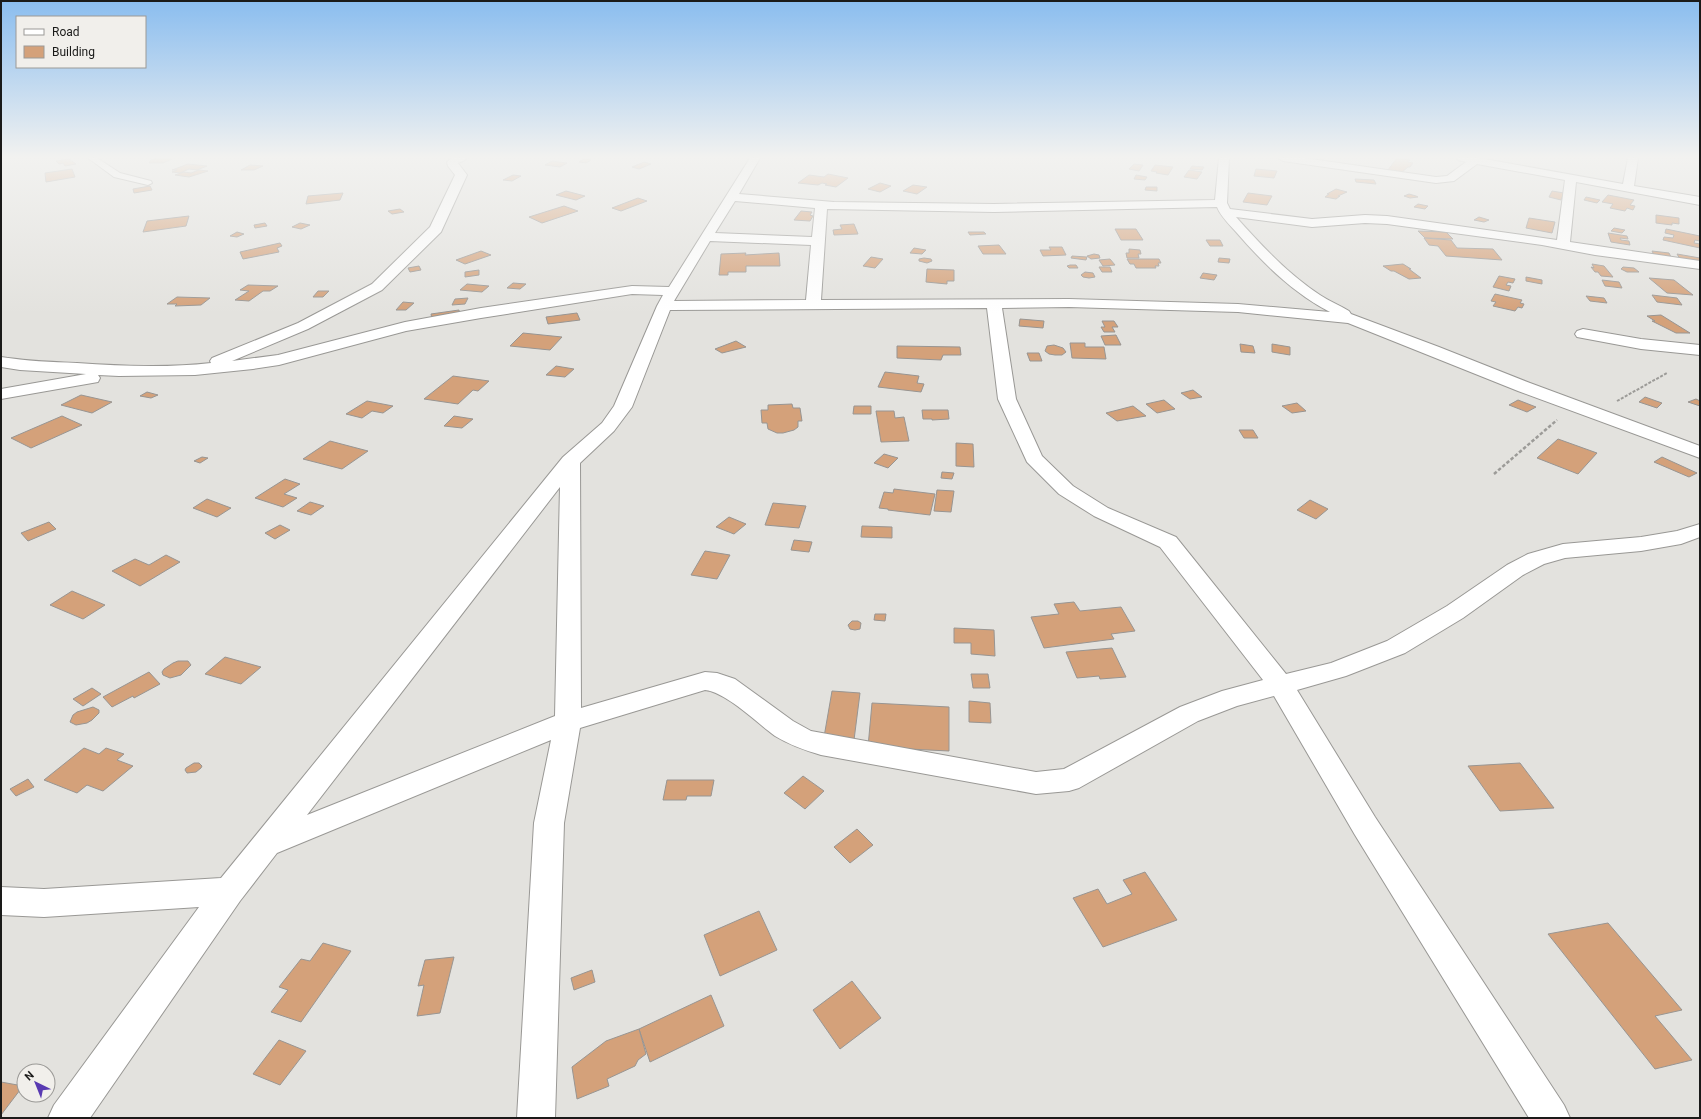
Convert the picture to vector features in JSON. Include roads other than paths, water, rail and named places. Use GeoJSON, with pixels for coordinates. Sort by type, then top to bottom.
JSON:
{"type":"FeatureCollection","features":[{"type":"Feature","properties":{"kind":"street"},"geometry":{"type":"LineString","coordinates":[[195,370],[303,326],[360,297],[377,286],[436,229],[445,210]]}},
{"type":"Feature","properties":{"kind":"street"},"geometry":{"type":"LineString","coordinates":[[67,1118],[229,891],[570,461],[608,427],[623,408],[664,306],[674,292],[722,210]]}},
{"type":"Feature","properties":{"kind":"street"},"geometry":{"type":"LineString","coordinates":[[813,305],[821,210]]}},
{"type":"Feature","properties":{"kind":"street"},"geometry":{"type":"LineString","coordinates":[[1225,210],[1267,259],[1293,282],[1310,295],[1352,319],[1597,415],[1700,452]]}},
{"type":"Feature","properties":{"kind":"street"},"geometry":{"type":"LineString","coordinates":[[1236,210],[1312,223],[1365,219],[1387,220],[1542,241],[1595,251],[1700,265]]}},
{"type":"Feature","properties":{"kind":"street"},"geometry":{"type":"LineString","coordinates":[[1563,245],[1566,210]]}},
{"type":"Feature","properties":{"kind":"street"},"geometry":{"type":"LineString","coordinates":[[706,237],[817,241]]}},
{"type":"Feature","properties":{"kind":"street"},"geometry":{"type":"LineString","coordinates":[[1,362],[20,365],[131,371],[195,370],[253,364],[279,360],[405,327],[480,313],[632,290],[674,292]]}},
{"type":"Feature","properties":{"kind":"street"},"geometry":{"type":"LineString","coordinates":[[664,306],[1069,303],[1212,307],[1298,313],[1352,319]]}},
{"type":"Feature","properties":{"kind":"street"},"geometry":{"type":"LineString","coordinates":[[994,304],[1006,399],[1034,458],[1066,490],[1101,512],[1168,542],[1281,685],[1365,826],[1551,1118]]}},
{"type":"Feature","properties":{"kind":"street"},"geometry":{"type":"LineString","coordinates":[[1583,334],[1641,344],[1700,350]]}},
{"type":"Feature","properties":{"kind":"street"},"geometry":{"type":"LineString","coordinates":[[1,394],[131,371]]}},
{"type":"Feature","properties":{"kind":"street"},"geometry":{"type":"LineString","coordinates":[[536,1118],[549,823],[568,722],[570,461]]}},
{"type":"Feature","properties":{"kind":"street"},"geometry":{"type":"LineString","coordinates":[[266,844],[568,722],[705,681],[717,682],[726,686],[784,728],[803,739],[821,744],[1036,784],[1069,780],[1189,714],[1231,698],[1337,670],[1396,647],[1455,612],[1515,570],[1536,559],[1563,551],[1641,544],[1681,537],[1700,530]]}},
{"type":"Feature","properties":{"kind":"street"},"geometry":{"type":"LineString","coordinates":[[1,900],[44,903],[229,891]]}}]}
